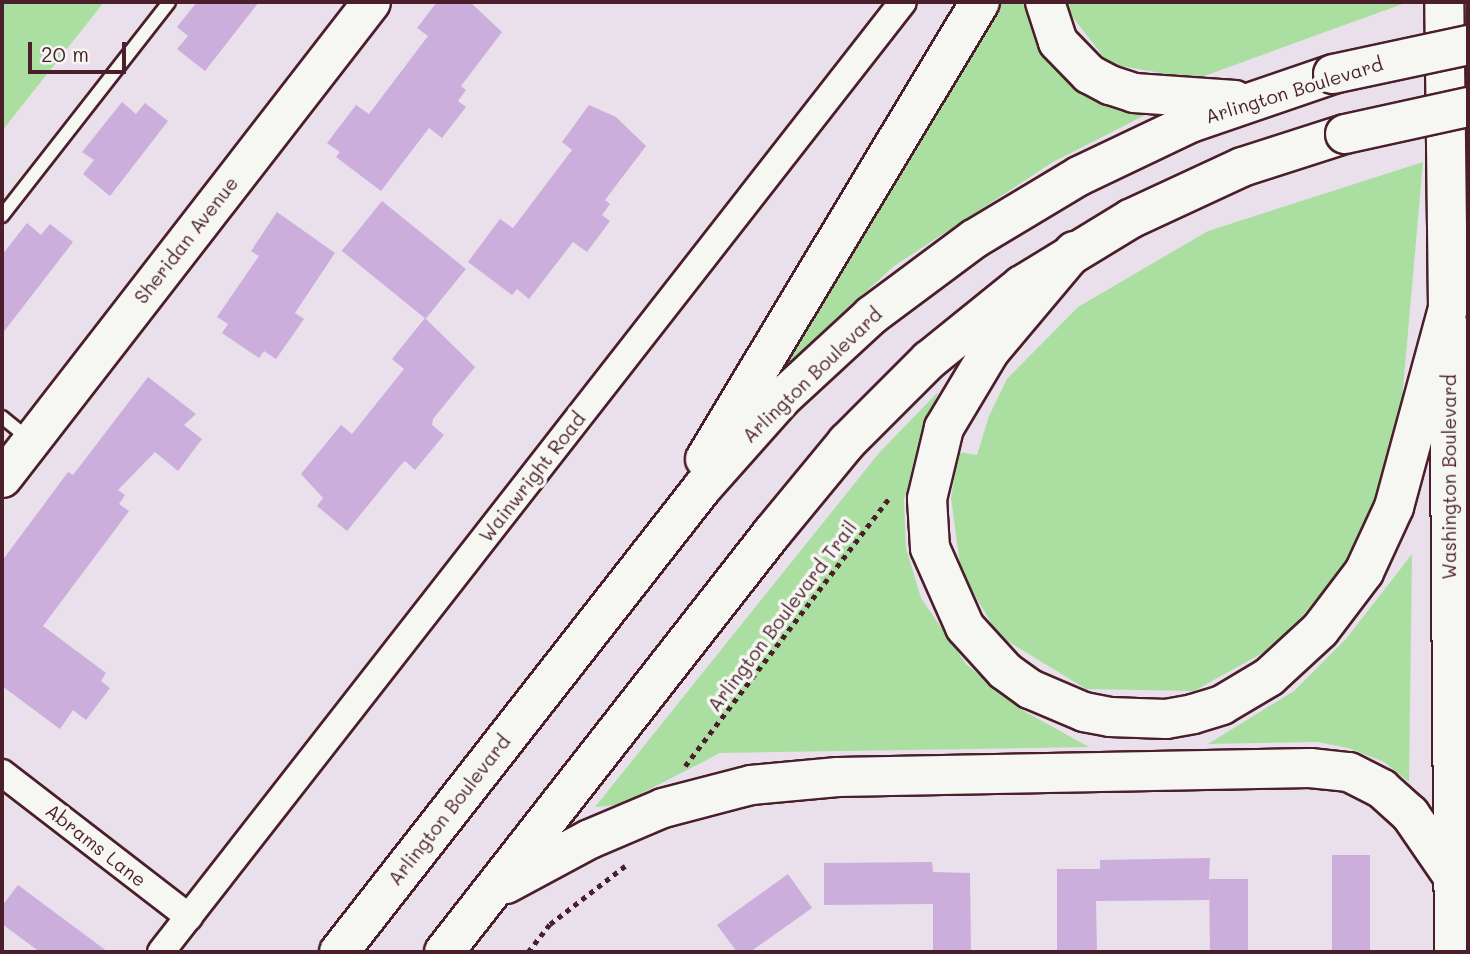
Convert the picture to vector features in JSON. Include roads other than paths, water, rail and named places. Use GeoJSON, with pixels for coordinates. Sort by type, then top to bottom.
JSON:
{"type":"FeatureCollection","features":[{"type":"Feature","properties":{"kind":"main road"},"geometry":{"type":"LineString","coordinates":[[660,539],[742,394],[980,2]]}},
{"type":"Feature","properties":{"kind":"main road"},"geometry":{"type":"LineString","coordinates":[[1045,2],[1058,42],[1089,74],[1110,85],[1134,93],[1247,101]]}},
{"type":"Feature","properties":{"kind":"main road","name":"Washington Boulevard"},"geometry":{"type":"LineString","coordinates":[[1444,2],[1454,952]]}},
{"type":"Feature","properties":{"kind":"main road","name":"Arlington Boulevard"},"geometry":{"type":"LineString","coordinates":[[339,952],[660,539],[782,398],[926,272],[1079,176],[1247,101],[1333,74],[1468,45]]}},
{"type":"Feature","properties":{"kind":"main road"},"geometry":{"type":"LineString","coordinates":[[444,952],[847,442],[929,359],[1074,251],[1130,219],[1242,167],[1345,134],[1468,107]]}},
{"type":"Feature","properties":{"kind":"main road"},"geometry":{"type":"LineString","coordinates":[[1074,251],[963,390],[934,452],[926,525],[949,599],[984,651],[1030,689],[1084,712],[1110,717],[1166,719],[1222,705],[1269,677],[1320,630],[1364,572],[1394,508],[1448,308]]}},
{"type":"Feature","properties":{"kind":"main road"},"geometry":{"type":"LineString","coordinates":[[492,892],[663,808],[751,786],[838,777],[1296,768],[1349,772],[1382,789],[1410,814],[1452,874]]}},
{"type":"Feature","properties":{"kind":"street","name":"Sheridan Avenue"},"geometry":{"type":"LineString","coordinates":[[2,478],[371,2]]}},
{"type":"Feature","properties":{"kind":"street","name":"Wainwright Road"},"geometry":{"type":"LineString","coordinates":[[162,952],[902,2]]}},
{"type":"Feature","properties":{"kind":"street","name":"Abrams Lane"},"geometry":{"type":"LineString","coordinates":[[2,773],[190,917]]}},
{"type":"Feature","properties":{"kind":"lane"},"geometry":{"type":"LineString","coordinates":[[2,216],[169,2]]}},
{"type":"Feature","properties":{"kind":"lane"},"geometry":{"type":"LineString","coordinates":[[2,417],[31,440]]}}]}
